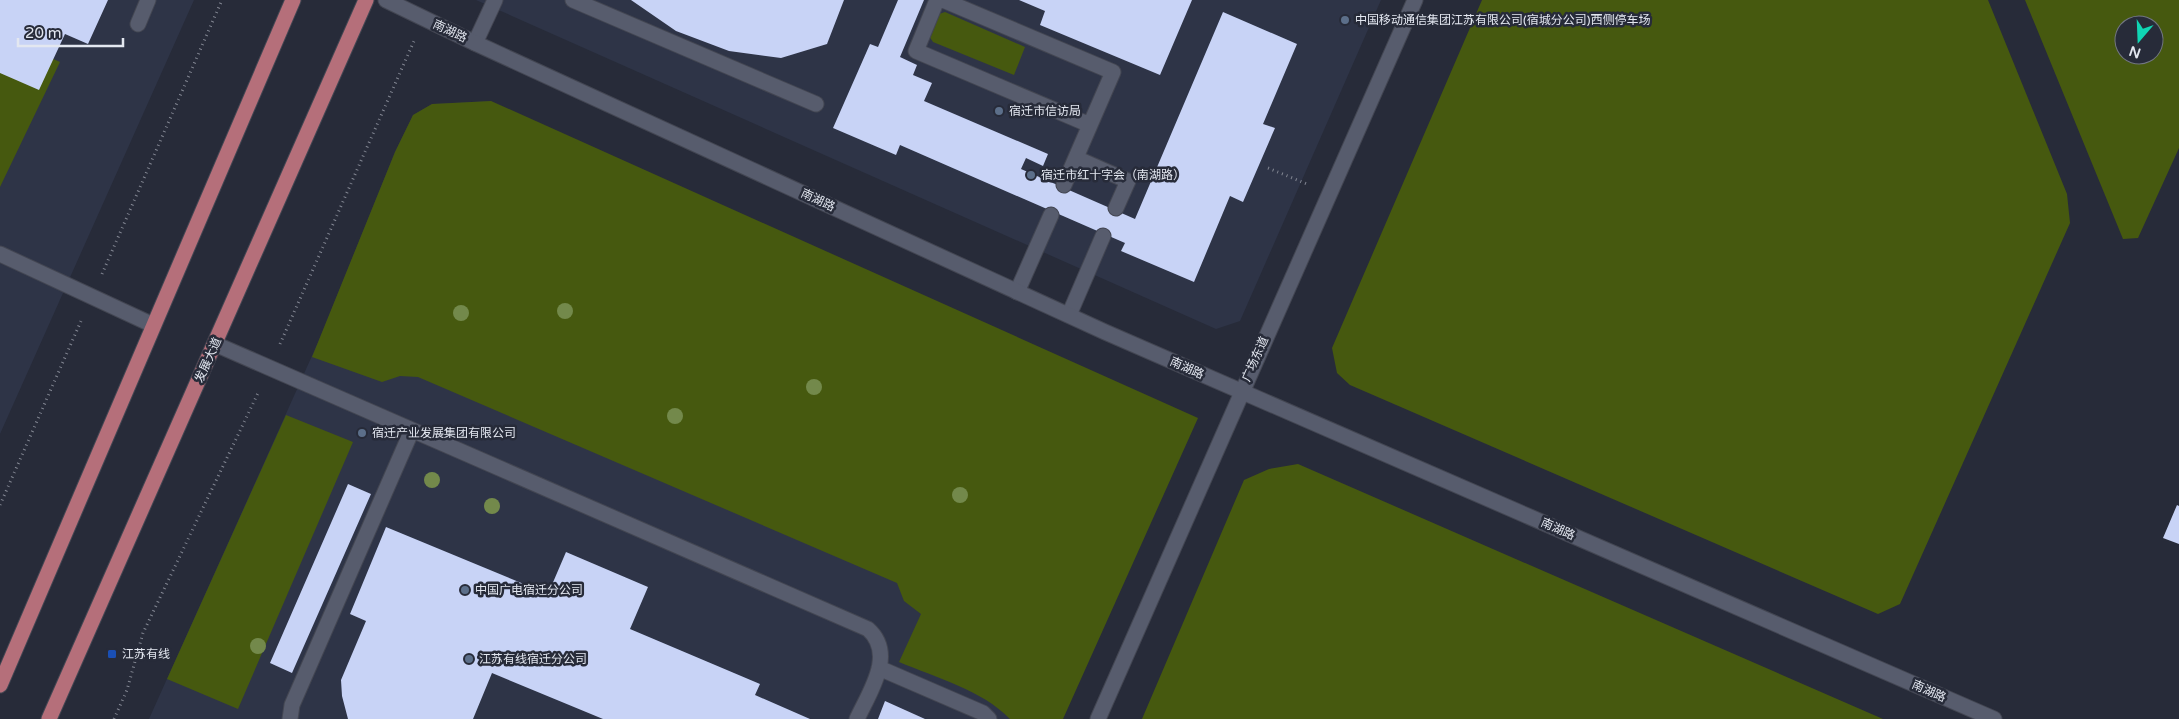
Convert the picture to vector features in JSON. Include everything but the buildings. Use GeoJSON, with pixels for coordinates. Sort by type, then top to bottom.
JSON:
{"type":"FeatureCollection","features":[{"type":"Feature","properties":{"kind":"main road"},"geometry":{"type":"LineString","coordinates":[[0,685],[293,0]]}},
{"type":"Feature","properties":{"kind":"main road","name":"发展大道"},"geometry":{"type":"LineString","coordinates":[[49,719],[366,0]]}},
{"type":"Feature","properties":{"kind":"street"},"geometry":{"type":"LineString","coordinates":[[138,24],[148,0]]}},
{"type":"Feature","properties":{"kind":"street","name":"南湖路"},"geometry":{"type":"LineString","coordinates":[[386,0],[475,43],[1017,292],[1241,392],[1994,719]]}},
{"type":"Feature","properties":{"kind":"street"},"geometry":{"type":"LineString","coordinates":[[475,43],[495,0]]}},
{"type":"Feature","properties":{"kind":"street"},"geometry":{"type":"LineString","coordinates":[[573,0],[816,104]]}},
{"type":"Feature","properties":{"kind":"street"},"geometry":{"type":"LineString","coordinates":[[937,0],[916,51],[1090,125]]}},
{"type":"Feature","properties":{"kind":"street"},"geometry":{"type":"LineString","coordinates":[[943,0],[1113,72],[1064,185]]}},
{"type":"Feature","properties":{"kind":"street","name":"广场东道"},"geometry":{"type":"LineString","coordinates":[[1098,719],[1415,0]]}},
{"type":"Feature","properties":{"kind":"street"},"geometry":{"type":"LineString","coordinates":[[1076,158],[1128,181],[1116,208]]}},
{"type":"Feature","properties":{"kind":"street"},"geometry":{"type":"LineString","coordinates":[[1017,292],[1051,215]]}},
{"type":"Feature","properties":{"kind":"street"},"geometry":{"type":"LineString","coordinates":[[1069,315],[1103,236]]}},
{"type":"Feature","properties":{"kind":"street"},"geometry":{"type":"LineString","coordinates":[[0,254],[153,325]]}},
{"type":"Feature","properties":{"kind":"street"},"geometry":{"type":"LineString","coordinates":[[215,344],[868,629],[878,638],[882,651],[879,668],[857,719]]}},
{"type":"Feature","properties":{"kind":"street"},"geometry":{"type":"LineString","coordinates":[[290,719],[292,705],[412,430]]}},
{"type":"Feature","properties":{"kind":"street"},"geometry":{"type":"LineString","coordinates":[[879,668],[983,713],[989,719]]}},
{"type":"Feature","properties":{"kind":"path"},"geometry":{"type":"LineString","coordinates":[[0,505],[222,0]]}},
{"type":"Feature","properties":{"kind":"path"},"geometry":{"type":"LineString","coordinates":[[1268,168],[1329,193]]}},
{"type":"Feature","properties":{"kind":"shaded area"},"geometry":{"type":"Polygon","coordinates":[[[0,0],[194,0],[0,434],[0,0]]]}},
{"type":"Feature","properties":{"kind":"shaded area"},"geometry":{"type":"Polygon","coordinates":[[[476,0],[1381,0],[1240,321],[1216,329],[476,0]]]}},
{"type":"Feature","properties":{"kind":"shaded area","name":"江苏有线宿迁分公司"},"geometry":{"type":"Polygon","coordinates":[[[491,101],[1063,719],[149,719],[320,338],[395,152],[413,115],[432,104],[491,101]]]}},
{"type":"Feature","properties":{"kind":"green space"},"geometry":{"type":"Polygon","coordinates":[[[1482,0],[1988,0],[2067,194],[2070,223],[1900,604],[1878,614],[1350,385],[1337,373],[1332,348],[1482,0]]]}},
{"type":"Feature","properties":{"kind":"green space"},"geometry":{"type":"Polygon","coordinates":[[[2025,0],[2179,0],[2179,148],[2138,238],[2123,239],[2025,0]]]}},
{"type":"Feature","properties":{"kind":"green space"},"geometry":{"type":"Polygon","coordinates":[[[945,12],[1025,47],[1014,75],[933,42],[929,36],[939,14],[945,12]]]}},
{"type":"Feature","properties":{"kind":"green space"},"geometry":{"type":"Polygon","coordinates":[[[0,35],[60,62],[0,187],[0,35]]]}},
{"type":"Feature","properties":{"kind":"green space"},"geometry":{"type":"Polygon","coordinates":[[[491,101],[1198,418],[1063,719],[1010,719],[999,709],[973,692],[899,662],[921,614],[904,601],[897,583],[418,377],[400,376],[382,382],[312,357],[395,152],[413,115],[432,104],[491,101]]]}},
{"type":"Feature","properties":{"kind":"green space"},"geometry":{"type":"Polygon","coordinates":[[[286,415],[353,442],[238,709],[167,679],[286,415]]]}},
{"type":"Feature","properties":{"kind":"green space"},"geometry":{"type":"Polygon","coordinates":[[[1298,464],[1883,719],[1142,719],[1244,480],[1269,469],[1298,464]]]}},
{"type":"Feature","properties":{"kind":"place","name":"中国移动通信集团江苏有限公司(宿城分公司)西侧停车场"},"geometry":{"type":"Point","coordinates":[1345,20]}},
{"type":"Feature","properties":{"kind":"place","name":"宿迁市信访局"},"geometry":{"type":"Point","coordinates":[999,111]}},
{"type":"Feature","properties":{"kind":"place","name":"宿迁市红十字会（南湖路）"},"geometry":{"type":"Point","coordinates":[1031,175]}},
{"type":"Feature","properties":{"kind":"place","name":"宿迁产业发展集团有限公司"},"geometry":{"type":"Point","coordinates":[362,433]}},
{"type":"Feature","properties":{"kind":"place","name":"中国广电宿迁分公司"},"geometry":{"type":"Point","coordinates":[465,590]}},
{"type":"Feature","properties":{"kind":"place","name":"江苏有线"},"geometry":{"type":"Point","coordinates":[112,654]}},
{"type":"Feature","properties":{"kind":"place","name":"江苏有线宿迁分公司"},"geometry":{"type":"Point","coordinates":[469,659]}}]}
